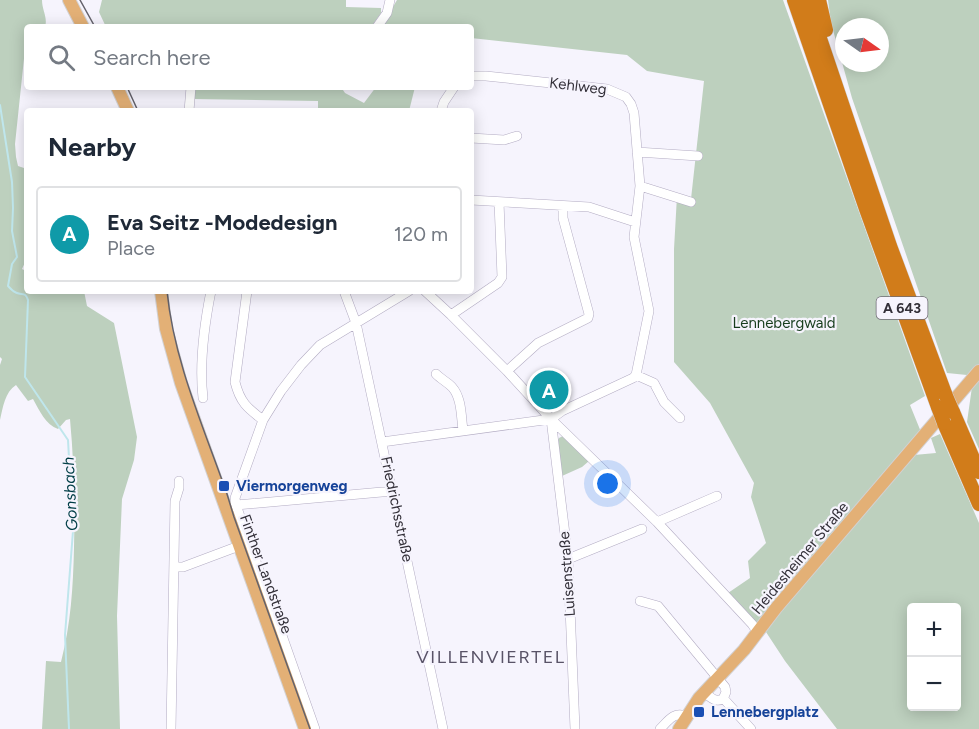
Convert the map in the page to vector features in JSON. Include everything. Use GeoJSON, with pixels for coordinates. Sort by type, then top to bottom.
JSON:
{"type":"FeatureCollection","features":[{"type":"Feature","properties":{"kind":"highway"},"geometry":{"type":"LineString","coordinates":[[789,0],[805,31]]}},
{"type":"Feature","properties":{"kind":"highway","name":"A 643"},"geometry":{"type":"LineString","coordinates":[[794,0],[866,209],[949,418],[979,504]]}},
{"type":"Feature","properties":{"kind":"highway","name":"A 643"},"geometry":{"type":"LineString","coordinates":[[807,0],[942,401]]}},
{"type":"Feature","properties":{"kind":"highway"},"geometry":{"type":"LineString","coordinates":[[819,0],[834,79]]}},
{"type":"Feature","properties":{"kind":"highway","name":"A 643"},"geometry":{"type":"LineString","coordinates":[[949,418],[979,472]]}},
{"type":"Feature","properties":{"kind":"main road"},"geometry":{"type":"LineString","coordinates":[[69,0],[81,24]]}},
{"type":"Feature","properties":{"kind":"main road"},"geometry":{"type":"LineString","coordinates":[[118,90],[127,108]]}},
{"type":"Feature","properties":{"kind":"main road","name":"Finther Landstraße"},"geometry":{"type":"LineString","coordinates":[[161,294],[172,355],[231,507],[239,546],[305,729]]}},
{"type":"Feature","properties":{"kind":"main road","name":"Heidesheimer Straße"},"geometry":{"type":"LineString","coordinates":[[679,729],[704,692],[744,650],[784,599],[979,371]]}},
{"type":"Feature","properties":{"kind":"street"},"geometry":{"type":"LineString","coordinates":[[379,24],[387,13],[390,0]]}},
{"type":"Feature","properties":{"kind":"street","name":"Kehlweg"},"geometry":{"type":"LineString","coordinates":[[474,76],[607,89],[626,97],[631,104],[634,113],[640,186],[634,237],[649,311],[636,375]]}},
{"type":"Feature","properties":{"kind":"street"},"geometry":{"type":"LineString","coordinates":[[185,108],[190,90]]}},
{"type":"Feature","properties":{"kind":"street"},"geometry":{"type":"LineString","coordinates":[[442,108],[452,90]]}},
{"type":"Feature","properties":{"kind":"street"},"geometry":{"type":"LineString","coordinates":[[474,138],[504,140],[517,136]]}},
{"type":"Feature","properties":{"kind":"street"},"geometry":{"type":"LineString","coordinates":[[637,152],[698,156]]}},
{"type":"Feature","properties":{"kind":"street"},"geometry":{"type":"LineString","coordinates":[[640,186],[692,202]]}},
{"type":"Feature","properties":{"kind":"street"},"geometry":{"type":"LineString","coordinates":[[474,200],[594,208],[636,222]]}},
{"type":"Feature","properties":{"kind":"street"},"geometry":{"type":"LineString","coordinates":[[451,315],[498,283],[501,276],[499,202]]}},
{"type":"Feature","properties":{"kind":"street"},"geometry":{"type":"LineString","coordinates":[[507,371],[538,343],[588,318],[589,314],[563,218],[563,206]]}},
{"type":"Feature","properties":{"kind":"street"},"geometry":{"type":"LineString","coordinates":[[203,398],[201,382],[203,343],[211,294]]}},
{"type":"Feature","properties":{"kind":"street"},"geometry":{"type":"LineString","coordinates":[[247,294],[235,382],[238,395],[246,407],[263,420]]}},
{"type":"Feature","properties":{"kind":"street","name":"Friedrichsstraße"},"geometry":{"type":"LineString","coordinates":[[345,294],[356,323],[443,729]]}},
{"type":"Feature","properties":{"kind":"street"},"geometry":{"type":"LineString","coordinates":[[393,491],[231,507],[263,420],[281,391],[307,358],[320,345],[404,294]]}},
{"type":"Feature","properties":{"kind":"street"},"geometry":{"type":"LineString","coordinates":[[428,294],[507,371],[551,419],[657,522],[758,633]]}},
{"type":"Feature","properties":{"kind":"street"},"geometry":{"type":"LineString","coordinates":[[436,374],[456,393],[463,430]]}},
{"type":"Feature","properties":{"kind":"street"},"geometry":{"type":"LineString","coordinates":[[382,442],[551,419],[562,411],[636,375],[654,383],[664,402],[680,418]]}},
{"type":"Feature","properties":{"kind":"street","name":"Luisenstraße"},"geometry":{"type":"LineString","coordinates":[[551,419],[568,559],[575,729]]}},
{"type":"Feature","properties":{"kind":"street"},"geometry":{"type":"LineString","coordinates":[[171,729],[175,501],[179,481]]}},
{"type":"Feature","properties":{"kind":"street"},"geometry":{"type":"LineString","coordinates":[[657,522],[717,496]]}},
{"type":"Feature","properties":{"kind":"street","name":"Finther Landstraße"},"geometry":{"type":"LineString","coordinates":[[231,507],[315,729]]}},
{"type":"Feature","properties":{"kind":"street"},"geometry":{"type":"LineString","coordinates":[[568,559],[642,529]]}},
{"type":"Feature","properties":{"kind":"street"},"geometry":{"type":"LineString","coordinates":[[175,567],[183,567],[239,546]]}},
{"type":"Feature","properties":{"kind":"street"},"geometry":{"type":"LineString","coordinates":[[640,601],[658,606],[726,690],[726,695],[715,701],[704,692]]}},
{"type":"Feature","properties":{"kind":"street"},"geometry":{"type":"LineString","coordinates":[[723,698],[751,729]]}},
{"type":"Feature","properties":{"kind":"street"},"geometry":{"type":"LineString","coordinates":[[660,729],[673,716],[679,714],[686,716]]}},
{"type":"Feature","properties":{"kind":"green space"},"geometry":{"type":"Polygon","coordinates":[[[0,0],[42,0],[45,24],[24,24],[24,58],[15,144],[18,166],[24,168],[24,265],[22,269],[24,270],[24,294],[85,294],[87,306],[114,323],[137,437],[134,460],[122,499],[117,616],[120,729],[42,729],[46,661],[61,662],[71,605],[74,484],[70,419],[58,429],[54,427],[43,417],[33,399],[28,401],[16,385],[7,396],[0,420],[0,365],[2,359],[0,357],[0,0]]]}},
{"type":"Feature","properties":{"kind":"green space"},"geometry":{"type":"Polygon","coordinates":[[[102,0],[346,0],[346,7],[381,8],[381,13],[373,24],[105,24],[99,12],[102,0]]]}},
{"type":"Feature","properties":{"kind":"green space","name":"Lennebergwald"},"geometry":{"type":"Polygon","coordinates":[[[397,0],[783,0],[925,396],[910,405],[921,432],[914,455],[936,453],[931,438],[940,434],[979,523],[979,729],[837,729],[766,632],[728,593],[750,578],[748,561],[766,543],[751,497],[754,483],[710,403],[674,362],[674,249],[677,196],[691,199],[704,81],[647,71],[627,55],[474,38],[474,24],[383,24],[397,0]]]}},
{"type":"Feature","properties":{"kind":"green space"},"geometry":{"type":"Polygon","coordinates":[[[828,0],[979,0],[979,449],[967,422],[972,387],[967,375],[947,373],[845,72],[889,72],[889,18],[835,18],[835,37],[828,0]]]}},
{"type":"Feature","properties":{"kind":"green space"},"geometry":{"type":"Polygon","coordinates":[[[194,90],[343,90],[364,103],[374,90],[414,90],[410,108],[318,108],[318,101],[193,99],[194,90]]]}},
{"type":"Feature","properties":{"kind":"green space"},"geometry":{"type":"Polygon","coordinates":[[[563,436],[589,461],[582,467],[562,476],[558,440],[563,436]]]}},
{"type":"Feature","properties":{"kind":"waterway","name":"Gonsbach"},"geometry":{"type":"LineString","coordinates":[[0,105],[12,182],[12,231],[17,257],[12,264],[8,286],[25,295],[28,300],[25,377],[68,440],[73,531],[65,635],[69,729]]}},
{"type":"Feature","properties":{"kind":"tram line"},"geometry":{"type":"LineString","coordinates":[[80,0],[93,24]]}},
{"type":"Feature","properties":{"kind":"tram line"},"geometry":{"type":"LineString","coordinates":[[128,90],[137,108]]}},
{"type":"Feature","properties":{"kind":"tram line"},"geometry":{"type":"LineString","coordinates":[[167,294],[176,343],[191,394],[310,729]]}},
{"type":"Feature","properties":{"kind":"place","name":"Eva Seitz -Modedesign"},"geometry":{"type":"Point","coordinates":[549,390]}},
{"type":"Feature","properties":{"kind":"place","name":"Viermorgenweg"},"geometry":{"type":"Point","coordinates":[224,486]}},
{"type":"Feature","properties":{"kind":"place","name":"Lennebergplatz"},"geometry":{"type":"Point","coordinates":[699,712]}},
{"type":"Feature","properties":{"kind":"district","name":"VILLENVIERTEL"},"geometry":{"type":"Point","coordinates":[491,657]}}]}
